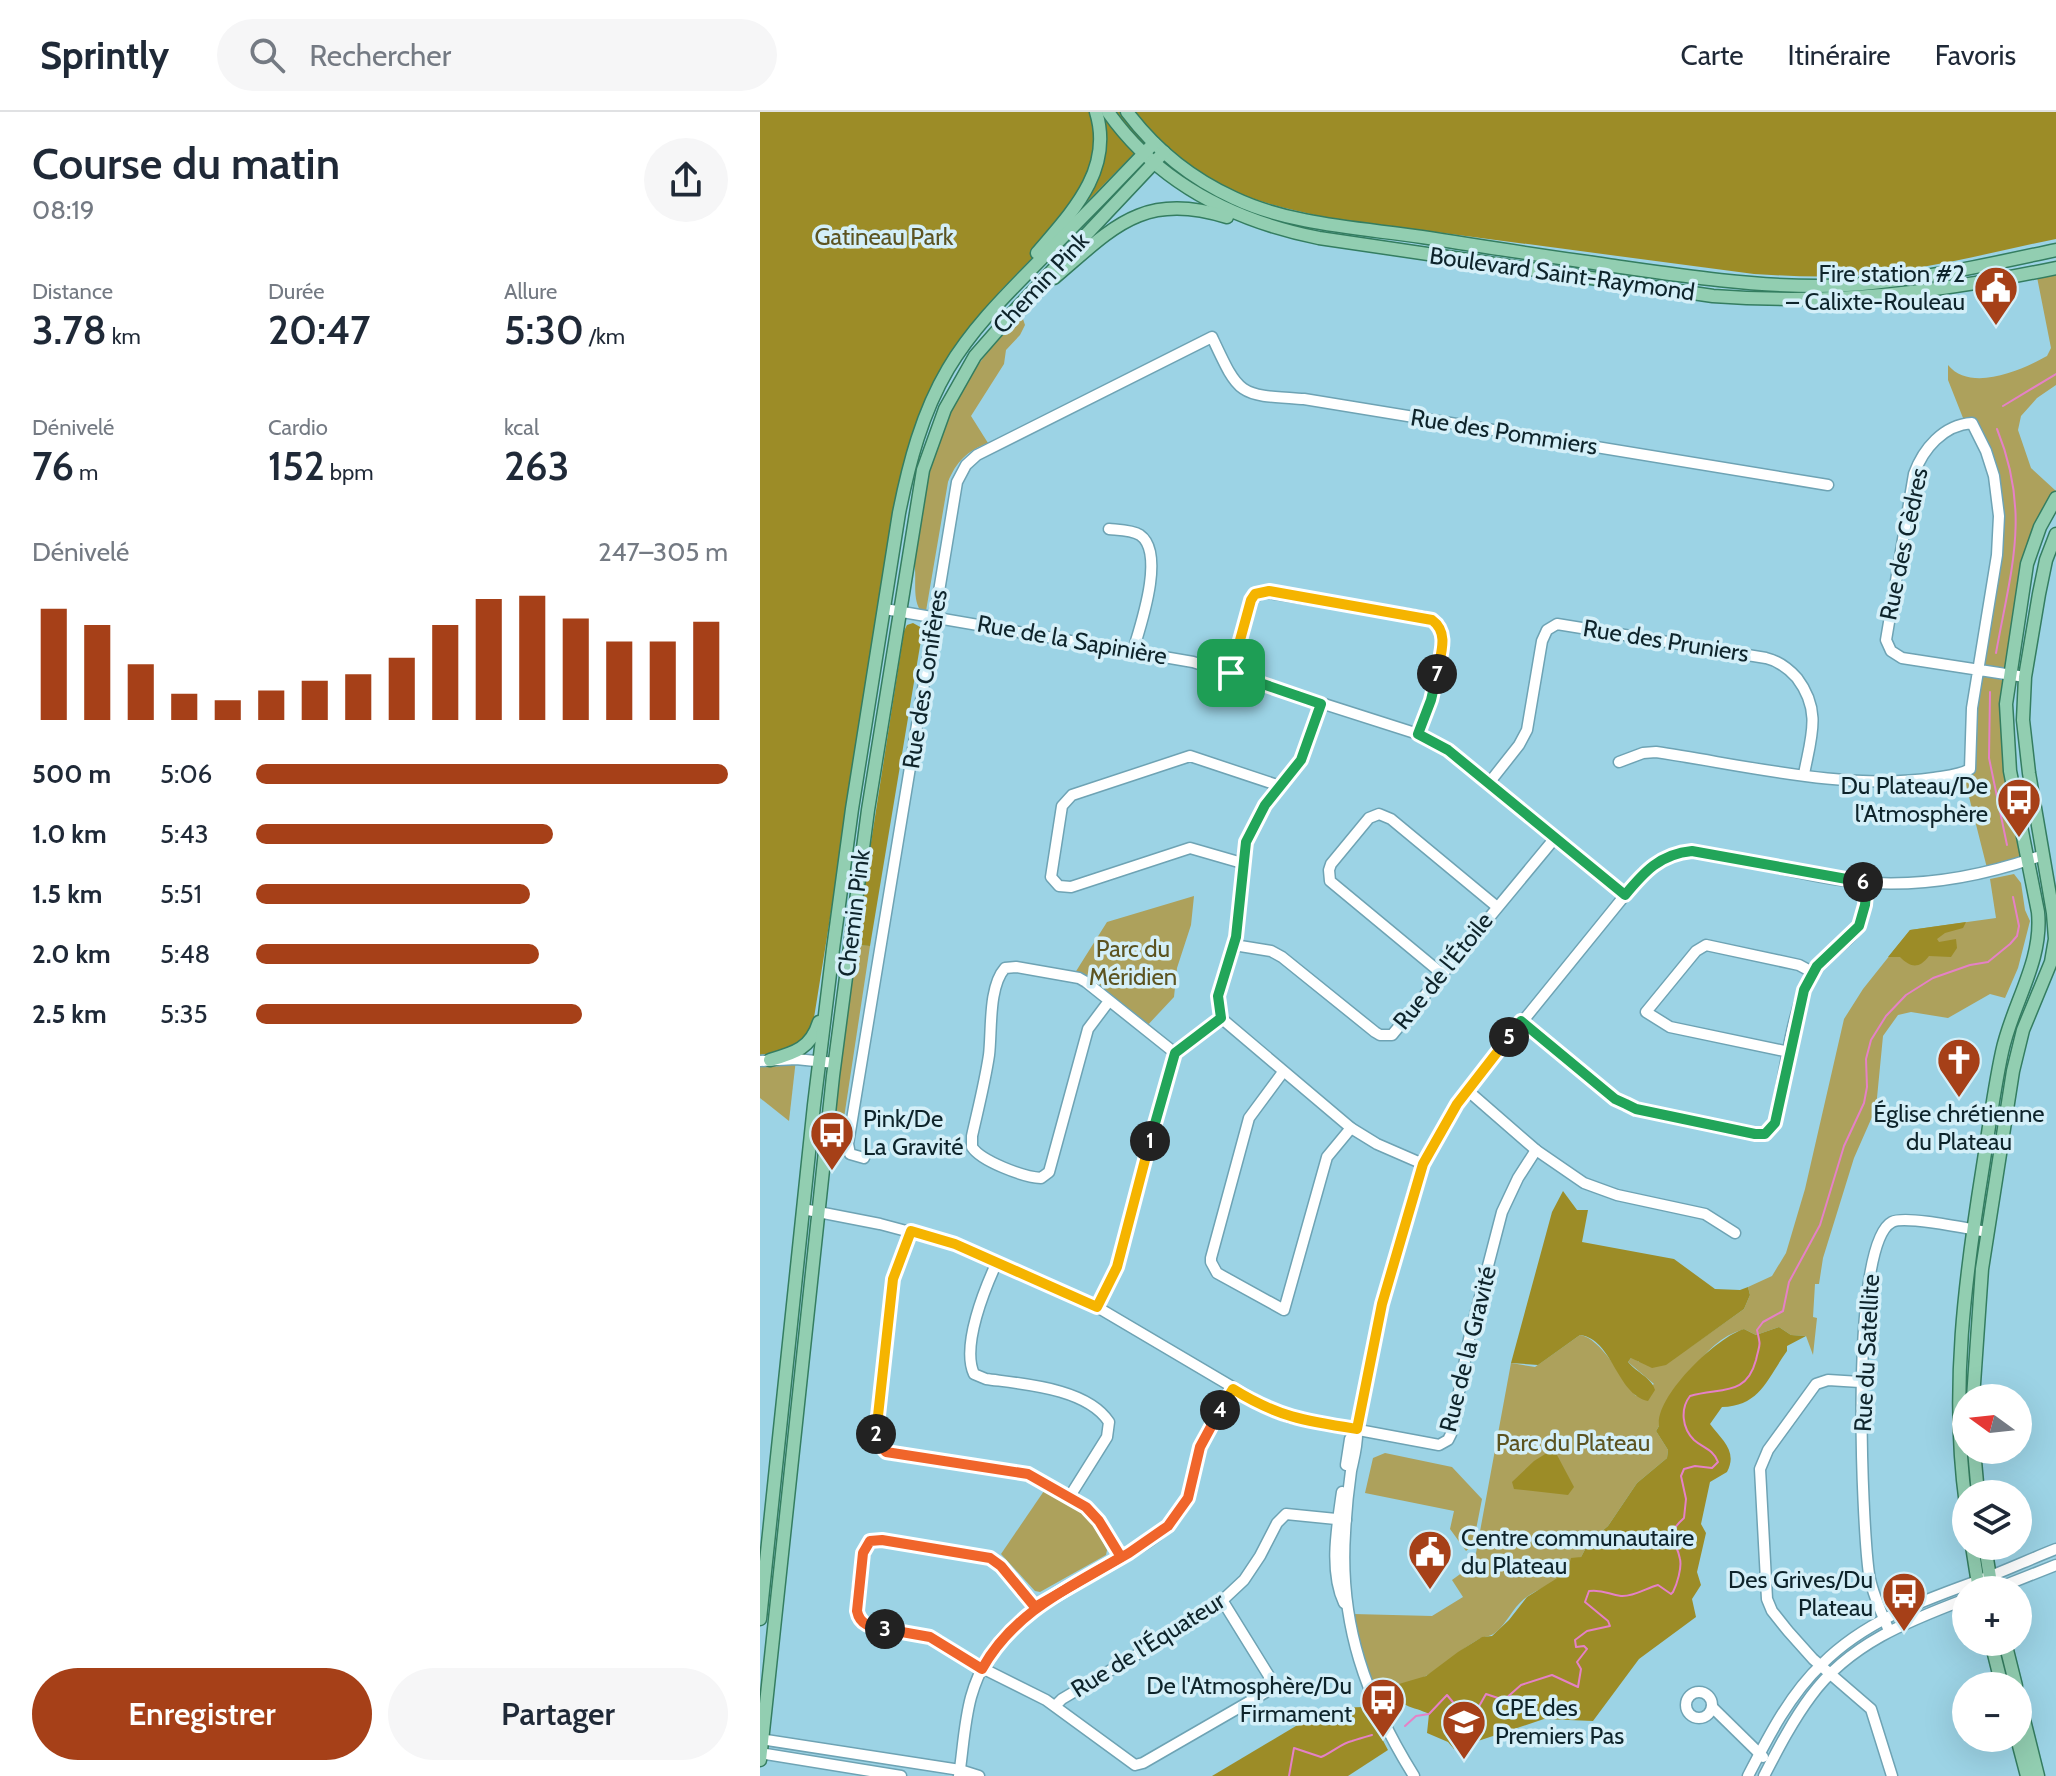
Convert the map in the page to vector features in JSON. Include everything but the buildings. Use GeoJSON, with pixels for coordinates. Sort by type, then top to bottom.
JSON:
{"type":"FeatureCollection","features":[{"type":"Feature","properties":{"kind":"main road"},"geometry":{"type":"LineString","coordinates":[[1000,301],[1080,201],[1090,183],[1099,147],[1096,112]]}},
{"type":"Feature","properties":{"kind":"main road","name":"Boulevard Saint-Raymond"},"geometry":{"type":"LineString","coordinates":[[1108,112],[1143,154],[1181,185],[1212,203],[1286,232],[1515,268],[1713,296],[1758,299],[1822,300],[1890,296],[2056,268]]}},
{"type":"Feature","properties":{"kind":"main road","name":"Boulevard Saint-Raymond"},"geometry":{"type":"LineString","coordinates":[[1127,112],[1159,147],[1194,176],[1236,200],[1295,217],[1719,281],[1819,286],[1868,283],[2056,250]]}},
{"type":"Feature","properties":{"kind":"main road","name":"Chemin Pink"},"geometry":{"type":"LineString","coordinates":[[760,1619],[764,1531],[841,888],[905,482],[923,422],[948,369],[1000,301],[1143,154],[1159,147]]}},
{"type":"Feature","properties":{"kind":"main road","name":"Chemin Pink"},"geometry":{"type":"LineString","coordinates":[[760,1760],[835,1063],[868,810],[920,485],[937,429],[975,356],[1154,163],[1159,147]]}},
{"type":"Feature","properties":{"kind":"main road"},"geometry":{"type":"LineString","coordinates":[[1017,308],[1120,224],[1148,211],[1191,208],[1286,232]]}},
{"type":"Feature","properties":{"kind":"main road"},"geometry":{"type":"LineString","coordinates":[[1963,1480],[1959,1382],[1972,1230],[2002,1052],[2037,949],[2039,926],[2008,758],[2006,704],[2027,564],[2040,527],[2056,498]]}},
{"type":"Feature","properties":{"kind":"main road"},"geometry":{"type":"LineString","coordinates":[[1974,1384],[1978,1306],[2016,1056],[2054,951],[2055,927],[2023,734],[2025,677],[2042,575],[2056,534]]}},
{"type":"Feature","properties":{"kind":"main road"},"geometry":{"type":"LineString","coordinates":[[765,1061],[798,1051],[813,1037],[819,1023],[841,888]]}},
{"type":"Feature","properties":{"kind":"main road"},"geometry":{"type":"LineString","coordinates":[[2021,1752],[2027,1776]]}},
{"type":"Feature","properties":{"kind":"main road"},"geometry":{"type":"LineString","coordinates":[[2032,1752],[2038,1776]]}},
{"type":"Feature","properties":{"kind":"street","name":"Rue des Pommiers"},"geometry":{"type":"LineString","coordinates":[[1212,337],[1235,383],[1254,395],[1320,401],[1828,485]]}},
{"type":"Feature","properties":{"kind":"street","name":"Rue des Conifères"},"geometry":{"type":"LineString","coordinates":[[864,1158],[850,1154],[848,1144],[957,482],[970,460],[1212,337]]}},
{"type":"Feature","properties":{"kind":"street","name":"Rue des Cèdres"},"geometry":{"type":"LineString","coordinates":[[1978,669],[1997,555],[1999,516],[1994,476],[1972,423],[1957,426],[1938,437],[1927,448],[1918,465],[1911,483],[1886,640],[1891,651],[1902,658],[2025,677]]}},
{"type":"Feature","properties":{"kind":"street"},"geometry":{"type":"LineString","coordinates":[[1109,529],[1141,536],[1145,540],[1151,564],[1152,582],[1133,651]]}},
{"type":"Feature","properties":{"kind":"street"},"geometry":{"type":"LineString","coordinates":[[1231,673],[1248,607],[1255,594],[1262,592],[1424,617],[1439,625],[1443,644],[1431,700],[1418,734]]}},
{"type":"Feature","properties":{"kind":"street","name":"Rue de la Sapinière"},"geometry":{"type":"LineString","coordinates":[[885,609],[1193,662],[1418,734],[1448,750],[1625,895]]}},
{"type":"Feature","properties":{"kind":"street","name":"Rue des Pruniers"},"geometry":{"type":"LineString","coordinates":[[1489,783],[1527,730],[1542,641],[1547,630],[1557,624],[1766,658],[1780,663],[1794,674],[1812,704],[1813,720],[1804,774]]}},
{"type":"Feature","properties":{"kind":"street"},"geometry":{"type":"LineString","coordinates":[[1619,762],[1643,753],[1656,752],[1849,781],[1896,782],[1967,771],[1972,762],[1971,727],[1978,669]]}},
{"type":"Feature","properties":{"kind":"street"},"geometry":{"type":"LineString","coordinates":[[1321,704],[1304,754],[1255,822],[1246,842],[1234,945],[1219,988],[1221,1018],[1351,1128],[1377,1144],[1423,1164]]}},
{"type":"Feature","properties":{"kind":"street"},"geometry":{"type":"LineString","coordinates":[[1242,863],[1190,848],[1071,887],[1059,886],[1051,877],[1062,806],[1072,795],[1190,756],[1280,786]]}},
{"type":"Feature","properties":{"kind":"street"},"geometry":{"type":"LineString","coordinates":[[1441,973],[1330,881],[1331,864],[1369,818],[1379,814],[1391,819],[1496,906]]}},
{"type":"Feature","properties":{"kind":"street","name":"Rue de l'Étoile"},"geometry":{"type":"LineString","coordinates":[[1234,945],[1271,951],[1282,957],[1380,1035],[1392,1035],[1555,838]]}},
{"type":"Feature","properties":{"kind":"street"},"geometry":{"type":"LineString","coordinates":[[1414,1776],[1369,1690],[1354,1646],[1339,1590],[1342,1520],[1350,1439],[1357,1429],[1382,1304],[1423,1164],[1467,1090],[1643,873],[1675,853],[1692,851],[1867,883],[1949,880],[2043,855]]}},
{"type":"Feature","properties":{"kind":"street"},"geometry":{"type":"LineString","coordinates":[[1521,1021],[1615,1099],[1636,1109],[1761,1135],[1769,1132],[1775,1123],[1801,999],[1812,972],[1859,926],[1867,883]]}},
{"type":"Feature","properties":{"kind":"street"},"geometry":{"type":"LineString","coordinates":[[1789,1052],[1670,1027],[1646,1012],[1696,951],[1706,945],[1799,965],[1812,972]]}},
{"type":"Feature","properties":{"kind":"street"},"geometry":{"type":"LineString","coordinates":[[1109,1001],[1088,1029],[1049,1172],[1041,1178],[1029,1176],[978,1155],[972,1147],[972,1136],[989,1054],[990,1027],[1000,973],[1005,968],[1073,976],[1086,982],[1175,1053]]}},
{"type":"Feature","properties":{"kind":"street"},"geometry":{"type":"LineString","coordinates":[[1097,1307],[1117,1267],[1175,1053],[1221,1018]]}},
{"type":"Feature","properties":{"kind":"street"},"geometry":{"type":"LineString","coordinates":[[765,1061],[835,1063]]}},
{"type":"Feature","properties":{"kind":"street"},"geometry":{"type":"LineString","coordinates":[[1283,1072],[1249,1118],[1211,1258],[1217,1273],[1284,1310],[1327,1157],[1351,1128]]}},
{"type":"Feature","properties":{"kind":"street"},"geometry":{"type":"LineString","coordinates":[[1467,1090],[1536,1150],[1563,1171],[1593,1188],[1705,1214],[1735,1233]]}},
{"type":"Feature","properties":{"kind":"street","name":"Rue de la Gravité"},"geometry":{"type":"LineString","coordinates":[[803,1209],[911,1231],[955,1244],[1097,1307],[1258,1404],[1289,1417],[1434,1444],[1448,1440],[1469,1339],[1502,1212],[1536,1150]]}},
{"type":"Feature","properties":{"kind":"street","name":"Rue du Satellite"},"geometry":{"type":"LineString","coordinates":[[1889,1631],[1869,1572],[1860,1382],[1872,1259],[1887,1226],[1895,1220],[1988,1232]]}},
{"type":"Feature","properties":{"kind":"street"},"geometry":{"type":"LineString","coordinates":[[911,1231],[891,1290],[876,1434],[881,1448],[892,1454],[1028,1474],[1070,1496],[1093,1513],[1121,1557]]}},
{"type":"Feature","properties":{"kind":"street"},"geometry":{"type":"LineString","coordinates":[[997,1262],[977,1309],[971,1363],[974,1374],[986,1379],[1063,1391],[1103,1415],[1109,1422],[1107,1437],[1070,1496]]}},
{"type":"Feature","properties":{"kind":"street"},"geometry":{"type":"LineString","coordinates":[[1860,1382],[1828,1380],[1816,1384],[1764,1455],[1760,1469],[1767,1599],[1772,1611],[1788,1631],[1820,1665],[1871,1709],[1892,1776]]}},
{"type":"Feature","properties":{"kind":"street"},"geometry":{"type":"LineString","coordinates":[[959,1773],[969,1708],[982,1669],[1004,1635],[1035,1607],[1160,1534],[1183,1508],[1192,1486],[1204,1436],[1233,1389]]}},
{"type":"Feature","properties":{"kind":"street","name":"Rue de l'Équateur"},"geometry":{"type":"LineString","coordinates":[[1055,1706],[1222,1600],[1244,1580],[1277,1523],[1286,1514],[1342,1520]]}},
{"type":"Feature","properties":{"kind":"street"},"geometry":{"type":"LineString","coordinates":[[764,1531],[783,1533]]}},
{"type":"Feature","properties":{"kind":"street"},"geometry":{"type":"LineString","coordinates":[[1035,1607],[1001,1566],[990,1558],[882,1540],[870,1541],[865,1546],[857,1611],[861,1622],[930,1637],[982,1669],[1055,1706],[1126,1761],[1139,1765],[1266,1692],[1269,1687],[1269,1676],[1222,1600]]}},
{"type":"Feature","properties":{"kind":"street"},"geometry":{"type":"LineString","coordinates":[[1995,1576],[2056,1549]]}},
{"type":"Feature","properties":{"kind":"street"},"geometry":{"type":"LineString","coordinates":[[2028,1576],[2056,1565]]}},
{"type":"Feature","properties":{"kind":"street"},"geometry":{"type":"LineString","coordinates":[[1748,1776],[1794,1698],[1820,1665],[1850,1639],[1884,1618],[1952,1593]]}},
{"type":"Feature","properties":{"kind":"street"},"geometry":{"type":"LineString","coordinates":[[1764,1776],[1810,1697],[1830,1675],[1862,1647],[1889,1631],[1952,1605]]}},
{"type":"Feature","properties":{"kind":"street"},"geometry":{"type":"LineString","coordinates":[[1712,1707],[1769,1765]]}},
{"type":"Feature","properties":{"kind":"street"},"geometry":{"type":"LineString","coordinates":[[761,1746],[979,1776]]}},
{"type":"Feature","properties":{"kind":"street"},"geometry":{"type":"LineString","coordinates":[[761,1746],[901,1776]]}},
{"type":"Feature","properties":{"kind":"green space","name":"Gatineau Park"},"geometry":{"type":"Polygon","coordinates":[[[760,112],[2056,112],[2056,239],[1885,273],[1834,276],[1754,274],[1330,218],[1298,211],[1251,198],[1220,185],[1152,135],[1000,291],[951,355],[895,514],[813,1024],[804,1038],[792,1047],[760,1055],[760,112]]]}},
{"type":"Feature","properties":{"kind":"green space"},"geometry":{"type":"Polygon","coordinates":[[[2056,268],[2056,385],[2037,398],[2021,416],[2018,430],[2031,468],[2056,491],[2056,498],[2040,527],[2006,704],[2028,861],[1988,872],[1963,773],[1970,769],[1999,516],[1979,436],[1965,423],[1948,380],[1948,365],[1958,373],[1983,378],[2011,372],[2047,356],[2051,348],[2036,272],[2056,268]]]}},
{"type":"Feature","properties":{"kind":"green space"},"geometry":{"type":"Polygon","coordinates":[[[1022,316],[1025,325],[1020,335],[1006,350],[1004,364],[971,416],[988,443],[963,458],[948,482],[926,611],[920,610],[916,596],[915,553],[928,480],[944,427],[983,358],[1022,316]]]}},
{"type":"Feature","properties":{"kind":"green space"},"geometry":{"type":"Polygon","coordinates":[[[913,623],[922,628],[922,634],[870,946],[855,945],[904,631],[907,625],[913,623]]]}},
{"type":"Feature","properties":{"kind":"green space","name":"Parc du Plateau"},"geometry":{"type":"Polygon","coordinates":[[[2014,874],[2021,883],[2030,921],[2018,968],[2005,998],[1990,994],[1948,1018],[1911,1012],[1898,1015],[1883,1036],[1876,1108],[1854,1158],[1823,1258],[1819,1284],[1815,1284],[1813,1317],[1817,1318],[1813,1355],[1806,1336],[1791,1335],[1779,1327],[1756,1335],[1744,1329],[1714,1345],[1692,1371],[1656,1431],[1668,1450],[1667,1458],[1637,1483],[1608,1526],[1589,1542],[1581,1557],[1570,1562],[1558,1579],[1524,1599],[1494,1634],[1472,1643],[1422,1678],[1392,1686],[1392,1691],[1382,1704],[1363,1660],[1353,1614],[1432,1616],[1463,1597],[1452,1580],[1474,1564],[1511,1363],[1535,1367],[1580,1335],[1596,1343],[1636,1396],[1654,1384],[1628,1362],[1632,1357],[1639,1362],[1689,1348],[1744,1309],[1750,1295],[1748,1287],[1772,1276],[1786,1253],[1805,1189],[1844,1019],[1863,989],[1910,930],[1996,918],[1990,879],[2014,874]]]}},
{"type":"Feature","properties":{"kind":"green space","name":"Parc du Méridien"},"geometry":{"type":"Polygon","coordinates":[[[1194,896],[1191,925],[1177,968],[1174,997],[1144,1029],[1073,976],[1107,922],[1194,896]]]}},
{"type":"Feature","properties":{"kind":"green space"},"geometry":{"type":"Polygon","coordinates":[[[1966,922],[1963,928],[1945,933],[1937,939],[1939,942],[1956,939],[1957,948],[1951,957],[1929,956],[1915,966],[1900,957],[1888,957],[1910,930],[1966,922]]]}},
{"type":"Feature","properties":{"kind":"green space"},"geometry":{"type":"Polygon","coordinates":[[[855,945],[870,946],[839,1151],[836,1151],[837,1100],[855,945]]]}},
{"type":"Feature","properties":{"kind":"green space"},"geometry":{"type":"Polygon","coordinates":[[[796,1059],[789,1121],[760,1098],[760,1061],[796,1059]]]}},
{"type":"Feature","properties":{"kind":"green space"},"geometry":{"type":"Polygon","coordinates":[[[1563,1191],[1577,1210],[1588,1210],[1582,1242],[1674,1259],[1715,1289],[1740,1290],[1748,1287],[1750,1295],[1744,1309],[1666,1365],[1652,1368],[1631,1358],[1628,1362],[1651,1382],[1655,1390],[1648,1401],[1629,1388],[1600,1346],[1580,1335],[1538,1365],[1511,1363],[1552,1212],[1563,1191]]]}},
{"type":"Feature","properties":{"kind":"green space"},"geometry":{"type":"Polygon","coordinates":[[[1779,1327],[1791,1335],[1806,1336],[1787,1346],[1768,1381],[1754,1396],[1745,1402],[1722,1407],[1710,1424],[1727,1446],[1731,1458],[1727,1472],[1710,1482],[1701,1524],[1706,1533],[1697,1572],[1701,1585],[1692,1599],[1696,1617],[1639,1659],[1593,1721],[1544,1719],[1454,1749],[1448,1742],[1427,1733],[1429,1714],[1397,1699],[1392,1686],[1426,1676],[1482,1637],[1492,1636],[1527,1597],[1567,1572],[1571,1558],[1581,1557],[1589,1542],[1608,1526],[1637,1483],[1667,1458],[1668,1450],[1656,1431],[1660,1414],[1677,1384],[1704,1355],[1732,1334],[1744,1329],[1756,1335],[1779,1327]]]}},
{"type":"Feature","properties":{"kind":"green space"},"geometry":{"type":"Polygon","coordinates":[[[1550,1451],[1557,1455],[1574,1487],[1568,1495],[1514,1489],[1512,1482],[1550,1451]]]}},
{"type":"Feature","properties":{"kind":"green space"},"geometry":{"type":"Polygon","coordinates":[[[1385,1453],[1452,1467],[1482,1499],[1473,1545],[1466,1551],[1450,1529],[1454,1511],[1365,1493],[1373,1458],[1385,1453]]]}},
{"type":"Feature","properties":{"kind":"green space"},"geometry":{"type":"Polygon","coordinates":[[[1046,1488],[1090,1516],[1107,1550],[1106,1555],[1040,1592],[1035,1591],[1001,1554],[1046,1488]]]}},
{"type":"Feature","properties":{"kind":"green space"},"geometry":{"type":"Polygon","coordinates":[[[1365,1707],[1388,1750],[1348,1776],[1212,1776],[1326,1708],[1365,1707]]]}},
{"type":"Feature","properties":{"kind":"waterway"},"geometry":{"type":"LineString","coordinates":[[2003,406],[2056,374]]}},
{"type":"Feature","properties":{"kind":"waterway"},"geometry":{"type":"LineString","coordinates":[[1996,653],[2012,567],[2016,515],[2007,459],[1997,429]]}},
{"type":"Feature","properties":{"kind":"waterway"},"geometry":{"type":"LineString","coordinates":[[1990,692],[1989,758],[2007,845]]}},
{"type":"Feature","properties":{"kind":"waterway"},"geometry":{"type":"LineString","coordinates":[[1405,1726],[1416,1716],[1429,1714],[1447,1695],[1461,1712],[1448,1734],[1461,1738],[1486,1694],[1504,1700],[1521,1685],[1552,1675],[1578,1687],[1581,1669],[1577,1662],[1587,1649],[1584,1646],[1576,1647],[1575,1640],[1587,1631],[1610,1626],[1585,1602],[1589,1591],[1626,1596],[1658,1585],[1671,1594],[1673,1592],[1680,1563],[1672,1534],[1684,1518],[1686,1499],[1681,1476],[1684,1469],[1695,1466],[1712,1468],[1718,1462],[1687,1430],[1684,1412],[1687,1401],[1690,1396],[1739,1385],[1752,1372],[1760,1345],[1757,1330],[1763,1322],[1783,1311],[1789,1282],[1820,1225],[1844,1146],[1864,1103],[1866,1059],[1871,1040],[1886,1016],[1906,995],[1933,978],[1988,962],[2010,944],[2017,936],[2019,926],[2013,897]]}},
{"type":"Feature","properties":{"kind":"waterway"},"geometry":{"type":"LineString","coordinates":[[1289,1776],[1294,1748],[1321,1757],[1348,1742],[1372,1735]]}},
{"type":"Feature","properties":{"kind":"place","name":"Fire station #2 – Calixte-Rouleau"},"geometry":{"type":"Point","coordinates":[1996,327]}},
{"type":"Feature","properties":{"kind":"place","name":"Du Plateau/De l'Atmosphère"},"geometry":{"type":"Point","coordinates":[2019,839]}},
{"type":"Feature","properties":{"kind":"place","name":"Église chrétienne du Plateau"},"geometry":{"type":"Point","coordinates":[1959,1099]}},
{"type":"Feature","properties":{"kind":"place","name":"Pink/De La Gravité"},"geometry":{"type":"Point","coordinates":[832,1172]}},
{"type":"Feature","properties":{"kind":"place","name":"Centre communautaire du Plateau"},"geometry":{"type":"Point","coordinates":[1430,1591]}},
{"type":"Feature","properties":{"kind":"place","name":"Des Grives/Du Plateau"},"geometry":{"type":"Point","coordinates":[1904,1633]}},
{"type":"Feature","properties":{"kind":"place","name":"De l'Atmosphère/Du Firmament"},"geometry":{"type":"Point","coordinates":[1383,1739]}},
{"type":"Feature","properties":{"kind":"place","name":"CPE des Premiers Pas"},"geometry":{"type":"Point","coordinates":[1464,1761]}},
{"type":"Feature","properties":{"kind":"route"},"geometry":{"type":"LineString","coordinates":[[1231,673],[1248,607],[1255,594],[1262,592],[1432,620],[1439,625],[1443,644],[1431,700],[1418,734],[1448,750],[1625,895],[1651,865],[1675,853],[1692,851],[1867,883],[1864,913],[1855,931],[1817,966],[1807,982],[1775,1123],[1765,1134],[1636,1109],[1615,1099],[1521,1021],[1457,1104],[1423,1164],[1382,1304],[1357,1429],[1289,1417],[1233,1389],[1204,1436],[1188,1498],[1168,1526],[1129,1553],[1035,1607],[1001,1566],[990,1558],[882,1540],[870,1541],[863,1553],[857,1611],[861,1622],[930,1637],[982,1669],[1004,1635],[1035,1607],[1121,1557],[1093,1513],[1040,1478],[892,1454],[881,1448],[876,1434],[893,1279],[911,1231],[955,1244],[1097,1307],[1117,1267],[1175,1053],[1221,1018],[1219,988],[1236,937],[1246,842],[1265,805],[1301,760],[1321,704],[1231,673]]}}]}
